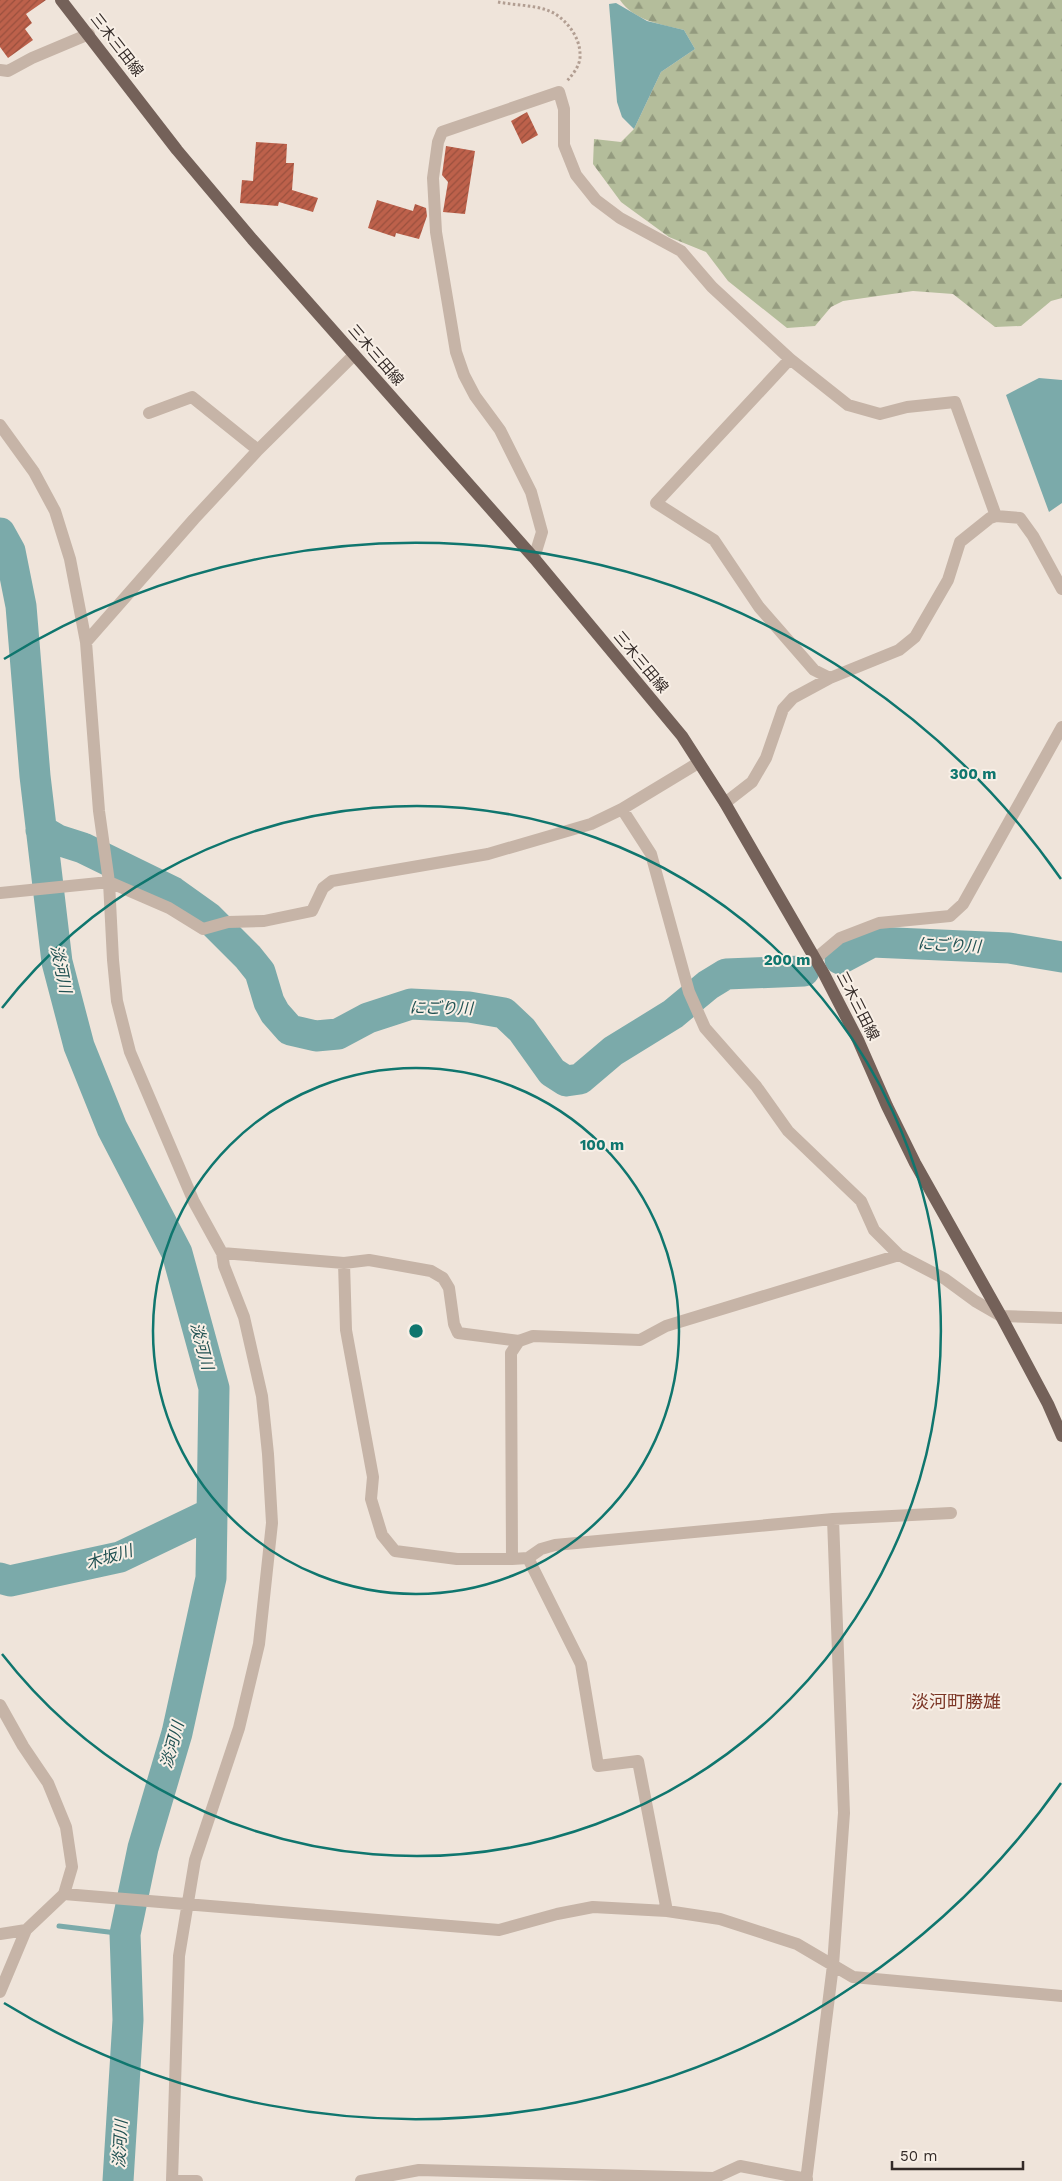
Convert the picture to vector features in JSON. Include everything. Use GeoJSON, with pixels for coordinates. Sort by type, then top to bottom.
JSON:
{"type":"FeatureCollection","features":[{"type":"Feature","properties":{"kind":"main road","name":"三木三田線"},"geometry":{"type":"LineString","coordinates":[[61,0],[177,150],[354,355],[534,558],[682,736],[725,803],[815,959],[858,1040],[915,1163],[1001,1316],[1048,1404],[1062,1436]]}},
{"type":"Feature","properties":{"kind":"street"},"geometry":{"type":"LineString","coordinates":[[0,70],[8,71],[32,58],[89,34]]}},
{"type":"Feature","properties":{"kind":"street"},"geometry":{"type":"LineString","coordinates":[[534,558],[542,532],[531,492],[500,430],[475,396],[464,375],[456,352],[436,232],[433,178],[438,142],[442,132],[559,92],[564,109],[564,145],[576,176],[596,200],[620,218],[681,251],[712,287],[790,359],[848,405],[880,414],[907,407],[955,402],[996,516]]}},
{"type":"Feature","properties":{"kind":"street"},"geometry":{"type":"LineString","coordinates":[[86,642],[194,519],[258,450],[354,355]]}},
{"type":"Feature","properties":{"kind":"street"},"geometry":{"type":"LineString","coordinates":[[790,359],[656,504],[714,540],[759,607],[814,670],[830,678]]}},
{"type":"Feature","properties":{"kind":"street"},"geometry":{"type":"LineString","coordinates":[[149,413],[192,397],[258,450]]}},
{"type":"Feature","properties":{"kind":"street"},"geometry":{"type":"LineString","coordinates":[[0,424],[34,472],[55,511],[70,559],[86,642],[99,811],[109,882],[117,1001],[130,1052],[194,1202],[222,1253],[224,1266],[244,1317],[262,1396],[272,1523],[259,1644],[239,1728],[195,1860],[185,1903],[179,1956],[172,2181],[197,2181]]}},
{"type":"Feature","properties":{"kind":"street"},"geometry":{"type":"LineString","coordinates":[[725,803],[752,782],[766,758],[783,710],[793,698],[830,678],[899,650],[915,637],[948,580],[960,542],[978,526],[996,516],[1020,518],[1033,536],[1062,589]]}},
{"type":"Feature","properties":{"kind":"street"},"geometry":{"type":"LineString","coordinates":[[815,959],[840,938],[879,923],[950,916],[963,904],[1062,726]]}},
{"type":"Feature","properties":{"kind":"street"},"geometry":{"type":"LineString","coordinates":[[2,894],[109,882],[169,908],[203,929],[228,922],[264,921],[312,911],[323,888],[332,881],[488,854],[591,824],[622,809],[698,762]]}},
{"type":"Feature","properties":{"kind":"street"},"geometry":{"type":"LineString","coordinates":[[622,809],[652,854],[689,992],[705,1028],[756,1086],[788,1131],[861,1201],[874,1230],[899,1255],[945,1279],[975,1302],[1001,1316],[1062,1318]]}},
{"type":"Feature","properties":{"kind":"street"},"geometry":{"type":"LineString","coordinates":[[222,1253],[344,1263],[369,1260],[431,1271],[443,1278],[449,1288],[454,1324],[458,1333],[519,1341],[532,1336],[640,1340],[666,1326],[899,1255]]}},
{"type":"Feature","properties":{"kind":"street"},"geometry":{"type":"LineString","coordinates":[[344,1263],[346,1330],[373,1477],[371,1499],[382,1535],[395,1551],[457,1559],[528,1558],[541,1549],[555,1545],[833,1519],[951,1513]]}},
{"type":"Feature","properties":{"kind":"street"},"geometry":{"type":"LineString","coordinates":[[512,1559],[511,1353],[519,1341]]}},
{"type":"Feature","properties":{"kind":"street"},"geometry":{"type":"LineString","coordinates":[[360,2181],[419,2170],[451,2176],[714,2178],[740,2166],[807,2180],[833,1965],[844,1813],[833,1519]]}},
{"type":"Feature","properties":{"kind":"street"},"geometry":{"type":"LineString","coordinates":[[528,1558],[581,1664],[598,1766],[638,1761],[667,1911]]}},
{"type":"Feature","properties":{"kind":"street"},"geometry":{"type":"LineString","coordinates":[[0,1705],[23,1746],[48,1783],[66,1827],[72,1867],[70,1894]]}},
{"type":"Feature","properties":{"kind":"street"},"geometry":{"type":"LineString","coordinates":[[0,1992],[26,1930],[70,1894],[499,1930],[557,1914],[593,1907],[667,1911],[720,1919],[797,1944],[853,1977],[1062,1996]]}},
{"type":"Feature","properties":{"kind":"street"},"geometry":{"type":"LineString","coordinates":[[0,1934],[26,1930]]}},
{"type":"Feature","properties":{"kind":"path"},"geometry":{"type":"LineString","coordinates":[[498,2],[548,10],[563,21],[576,36],[581,55],[576,70],[559,92]]}},
{"type":"Feature","properties":{"kind":"green space"},"geometry":{"type":"Polygon","coordinates":[[[620,0],[1062,0],[1062,298],[1051,301],[1021,326],[995,327],[953,294],[913,291],[843,301],[831,307],[815,326],[787,328],[728,281],[706,252],[669,237],[621,202],[593,164],[594,139],[621,142],[634,129],[661,72],[695,49],[684,30],[658,24],[640,17],[620,0]]]}},
{"type":"Feature","properties":{"kind":"water"},"geometry":{"type":"Polygon","coordinates":[[[616,3],[647,21],[684,30],[695,49],[661,72],[634,129],[622,117],[617,102],[609,4],[616,3]]]}},
{"type":"Feature","properties":{"kind":"water"},"geometry":{"type":"Polygon","coordinates":[[[1039,378],[1062,380],[1062,503],[1049,512],[1006,395],[1039,378]]]}},
{"type":"Feature","properties":{"kind":"building"},"geometry":{"type":"Polygon","coordinates":[[[0,0],[46,0],[26,14],[32,23],[25,29],[33,40],[8,58],[0,47],[0,0]]]}},
{"type":"Feature","properties":{"kind":"building"},"geometry":{"type":"Polygon","coordinates":[[[527,112],[538,135],[522,144],[511,121],[527,112]]]}},
{"type":"Feature","properties":{"kind":"building"},"geometry":{"type":"Polygon","coordinates":[[[256,142],[287,144],[286,163],[294,163],[292,190],[318,198],[313,212],[279,202],[278,206],[240,203],[242,180],[253,181],[256,142]]]}},
{"type":"Feature","properties":{"kind":"building"},"geometry":{"type":"Polygon","coordinates":[[[446,146],[475,151],[465,214],[443,212],[448,182],[442,175],[446,146]]]}},
{"type":"Feature","properties":{"kind":"building"},"geometry":{"type":"Polygon","coordinates":[[[377,200],[413,211],[415,204],[426,208],[427,216],[419,239],[396,233],[395,237],[368,228],[377,200]]]}},
{"type":"Feature","properties":{"kind":"waterway","name":"淡河川"},"geometry":{"type":"LineString","coordinates":[[0,533],[10,551],[21,606],[35,776],[57,962],[79,1046],[112,1128],[177,1253],[214,1388],[211,1578],[177,1733],[143,1848],[125,1934],[128,2020],[118,2181]]}},
{"type":"Feature","properties":{"kind":"waterway","name":"にごり川"},"geometry":{"type":"LineString","coordinates":[[41,830],[58,840],[83,848],[173,892],[208,917],[248,957],[260,972],[269,1002],[275,1013],[290,1030],[316,1036],[338,1034],[368,1018],[411,1004],[469,1007],[504,1013],[522,1030],[552,1072],[566,1081],[580,1079],[613,1051],[673,1014],[708,985],[726,974],[804,971]]}},
{"type":"Feature","properties":{"kind":"waterway","name":"にごり川"},"geometry":{"type":"LineString","coordinates":[[840,959],[872,942],[1009,948],[1062,957]]}},
{"type":"Feature","properties":{"kind":"waterway","name":"木坂川"},"geometry":{"type":"LineString","coordinates":[[0,1578],[10,1581],[120,1557],[212,1513]]}},
{"type":"Feature","properties":{"kind":"waterway"},"geometry":{"type":"LineString","coordinates":[[59,1926],[125,1934]]}},
{"type":"Feature","properties":{"kind":"district","name":"淡河町勝雄"},"geometry":{"type":"Point","coordinates":[956,1701]}}]}
